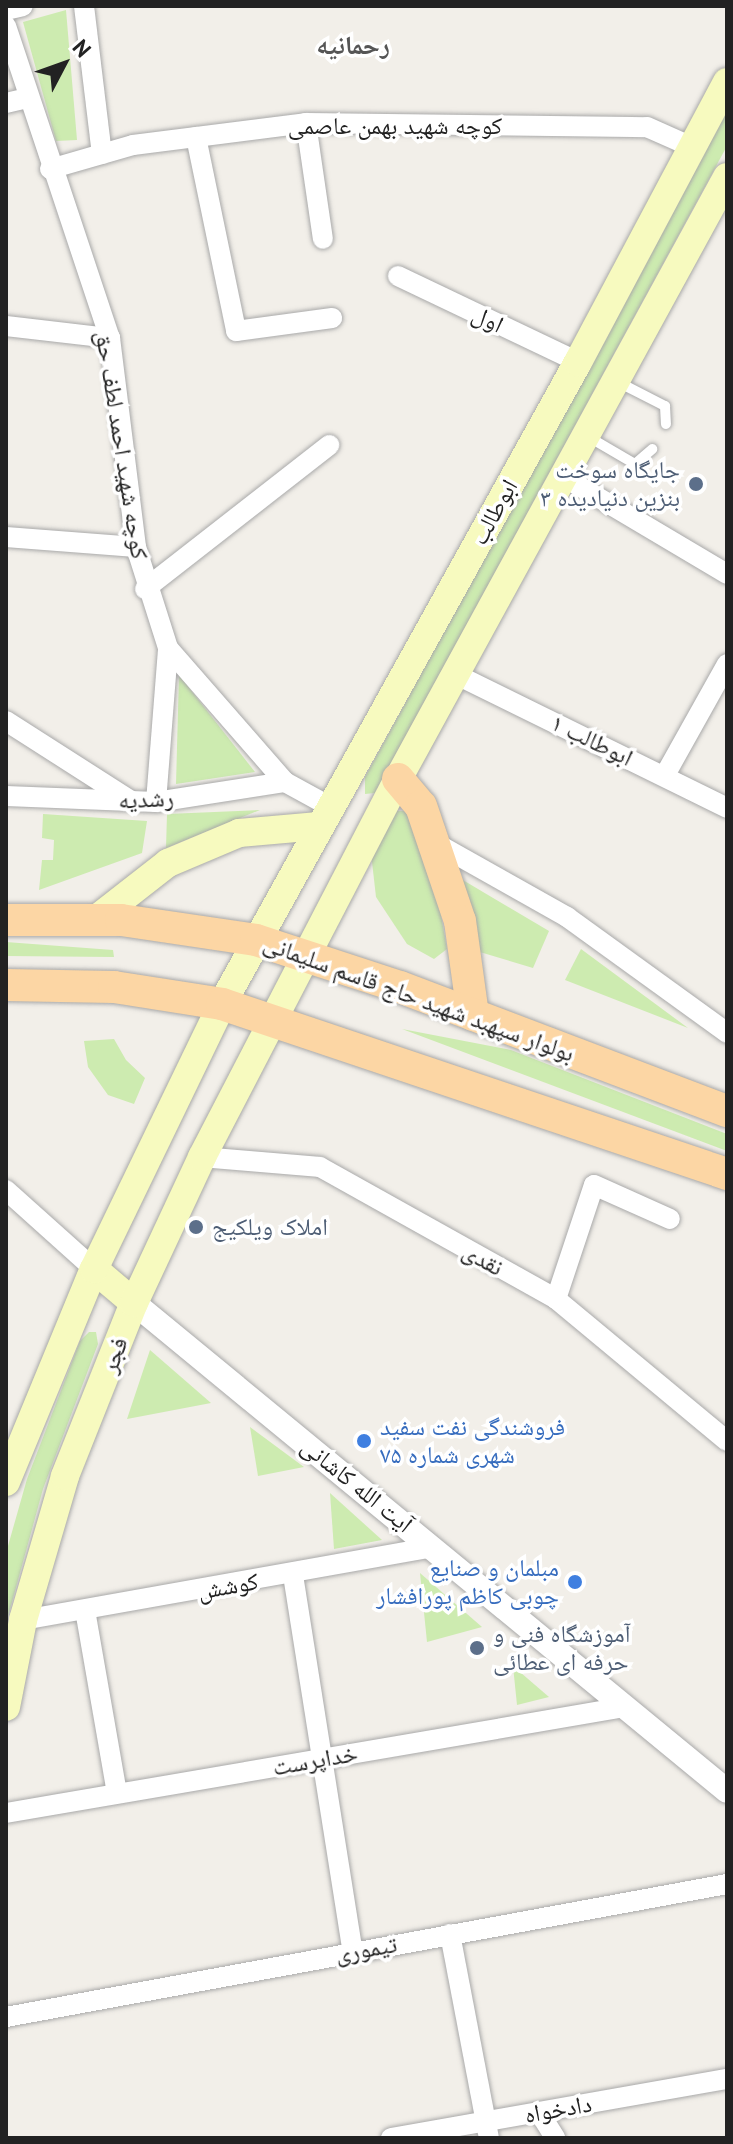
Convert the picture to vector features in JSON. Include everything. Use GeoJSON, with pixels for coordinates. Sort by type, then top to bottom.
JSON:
{"type":"FeatureCollection","features":[{"type":"Feature","properties":{"kind":"main road","name":"ابوطالب"},"geometry":{"type":"LineString","coordinates":[[222,1004],[578,362],[727,82]]}},
{"type":"Feature","properties":{"kind":"main road","name":"ابوطالب"},"geometry":{"type":"LineString","coordinates":[[272,1021],[398,779],[727,177]]}},
{"type":"Feature","properties":{"kind":"main road"},"geometry":{"type":"LineString","coordinates":[[398,779],[421,806],[460,921],[473,1015]]}},
{"type":"Feature","properties":{"kind":"main road"},"geometry":{"type":"LineString","coordinates":[[95,920],[168,863],[239,833],[324,816]]}},
{"type":"Feature","properties":{"kind":"main road","name":"بولوار سپهبد شهید حاج قاسم سلیمانی"},"geometry":{"type":"LineString","coordinates":[[6,920],[95,920],[256,940],[305,954],[727,1111]]}},
{"type":"Feature","properties":{"kind":"main road"},"geometry":{"type":"LineString","coordinates":[[6,985],[114,987],[222,1004],[727,1174]]}},
{"type":"Feature","properties":{"kind":"main road"},"geometry":{"type":"LineString","coordinates":[[6,1482],[94,1269],[222,1004]]}},
{"type":"Feature","properties":{"kind":"main road","name":"فجر"},"geometry":{"type":"LineString","coordinates":[[6,1707],[23,1620],[65,1476],[134,1303],[202,1157],[272,1021]]}},
{"type":"Feature","properties":{"kind":"main road"},"geometry":{"type":"LineString","coordinates":[[94,1269],[134,1303]]}},
{"type":"Feature","properties":{"kind":"street"},"geometry":{"type":"LineString","coordinates":[[6,10],[23,6]]}},
{"type":"Feature","properties":{"kind":"street"},"geometry":{"type":"LineString","coordinates":[[84,6],[102,154]]}},
{"type":"Feature","properties":{"kind":"street","name":"کوچه شهید احمد لطف حق"},"geometry":{"type":"LineString","coordinates":[[6,26],[50,169],[110,338],[136,547],[145,589],[168,648],[285,782],[324,816]]}},
{"type":"Feature","properties":{"kind":"street"},"geometry":{"type":"LineString","coordinates":[[6,103],[27,98]]}},
{"type":"Feature","properties":{"kind":"street"},"geometry":{"type":"LineString","coordinates":[[306,123],[323,239]]}},
{"type":"Feature","properties":{"kind":"street","name":"کوچه شهید بهمن عاصمی"},"geometry":{"type":"LineString","coordinates":[[50,169],[102,154],[196,137],[306,123],[647,127],[692,147]]}},
{"type":"Feature","properties":{"kind":"street"},"geometry":{"type":"LineString","coordinates":[[196,137],[236,331],[332,318]]}},
{"type":"Feature","properties":{"kind":"street","name":"اول"},"geometry":{"type":"LineString","coordinates":[[398,276],[578,362]]}},
{"type":"Feature","properties":{"kind":"street"},"geometry":{"type":"LineString","coordinates":[[6,326],[110,338]]}},
{"type":"Feature","properties":{"kind":"street"},"geometry":{"type":"LineString","coordinates":[[145,589],[329,445]]}},
{"type":"Feature","properties":{"kind":"street"},"geometry":{"type":"LineString","coordinates":[[562,476],[727,574]]}},
{"type":"Feature","properties":{"kind":"street"},"geometry":{"type":"LineString","coordinates":[[6,537],[136,547]]}},
{"type":"Feature","properties":{"kind":"street"},"geometry":{"type":"LineString","coordinates":[[156,802],[168,648]]}},
{"type":"Feature","properties":{"kind":"street"},"geometry":{"type":"LineString","coordinates":[[665,775],[727,664]]}},
{"type":"Feature","properties":{"kind":"street","name":"ابوطالب ۱"},"geometry":{"type":"LineString","coordinates":[[455,674],[727,808]]}},
{"type":"Feature","properties":{"kind":"street"},"geometry":{"type":"LineString","coordinates":[[6,721],[133,802]]}},
{"type":"Feature","properties":{"kind":"street","name":"رشدیه"},"geometry":{"type":"LineString","coordinates":[[6,796],[156,802],[285,782]]}},
{"type":"Feature","properties":{"kind":"street"},"geometry":{"type":"LineString","coordinates":[[434,842],[567,917],[727,1033]]}},
{"type":"Feature","properties":{"kind":"street","name":"نقدی"},"geometry":{"type":"LineString","coordinates":[[202,1157],[320,1167],[556,1299],[727,1441]]}},
{"type":"Feature","properties":{"kind":"street"},"geometry":{"type":"LineString","coordinates":[[556,1299],[594,1185],[670,1219]]}},
{"type":"Feature","properties":{"kind":"street"},"geometry":{"type":"LineString","coordinates":[[6,1190],[94,1269]]}},
{"type":"Feature","properties":{"kind":"street","name":"آیت الله کاشانی"},"geometry":{"type":"LineString","coordinates":[[134,1303],[727,1791]]}},
{"type":"Feature","properties":{"kind":"street","name":"کوشش"},"geometry":{"type":"LineString","coordinates":[[23,1620],[293,1575],[433,1547]]}},
{"type":"Feature","properties":{"kind":"street"},"geometry":{"type":"LineString","coordinates":[[293,1575],[353,1952]]}},
{"type":"Feature","properties":{"kind":"street"},"geometry":{"type":"LineString","coordinates":[[85,1610],[117,1793]]}},
{"type":"Feature","properties":{"kind":"street","name":"خداپرست"},"geometry":{"type":"LineString","coordinates":[[6,1813],[625,1707]]}},
{"type":"Feature","properties":{"kind":"street","name":"تیموری"},"geometry":{"type":"LineString","coordinates":[[6,2017],[727,1884]]}},
{"type":"Feature","properties":{"kind":"street"},"geometry":{"type":"LineString","coordinates":[[450,1934],[488,2130]]}},
{"type":"Feature","properties":{"kind":"street","name":"دادخواه"},"geometry":{"type":"LineString","coordinates":[[391,2138],[488,2130],[539,2112],[726,2081]]}},
{"type":"Feature","properties":{"kind":"street"},"geometry":{"type":"LineString","coordinates":[[539,2112],[555,2138]]}},
{"type":"Feature","properties":{"kind":"lane"},"geometry":{"type":"LineString","coordinates":[[616,380],[665,406],[666,424]]}},
{"type":"Feature","properties":{"kind":"lane"},"geometry":{"type":"LineString","coordinates":[[585,435],[635,464],[652,449]]}},
{"type":"Feature","properties":{"kind":"green space"},"geometry":{"type":"Polygon","coordinates":[[[66,10],[77,140],[56,141],[23,22],[66,10]]]}},
{"type":"Feature","properties":{"kind":"green space"},"geometry":{"type":"Polygon","coordinates":[[[727,111],[727,146],[375,793],[365,794],[365,777],[727,111]]]}},
{"type":"Feature","properties":{"kind":"green space"},"geometry":{"type":"Polygon","coordinates":[[[179,675],[255,772],[176,784],[179,675]]]}},
{"type":"Feature","properties":{"kind":"green space"},"geometry":{"type":"Polygon","coordinates":[[[260,810],[166,848],[167,814],[260,810]]]}},
{"type":"Feature","properties":{"kind":"green space"},"geometry":{"type":"Polygon","coordinates":[[[393,811],[407,811],[441,915],[447,949],[434,959],[407,944],[376,897],[371,853],[393,811]]]}},
{"type":"Feature","properties":{"kind":"green space"},"geometry":{"type":"Polygon","coordinates":[[[43,814],[147,821],[142,853],[39,890],[42,860],[53,860],[54,840],[42,838],[43,814]]]}},
{"type":"Feature","properties":{"kind":"green space"},"geometry":{"type":"Polygon","coordinates":[[[451,873],[549,931],[533,968],[473,950],[451,873]]]}},
{"type":"Feature","properties":{"kind":"green space"},"geometry":{"type":"Polygon","coordinates":[[[6,942],[113,950],[114,957],[6,956],[6,942]]]}},
{"type":"Feature","properties":{"kind":"green space"},"geometry":{"type":"Polygon","coordinates":[[[581,949],[688,1028],[565,980],[581,949]]]}},
{"type":"Feature","properties":{"kind":"green space"},"geometry":{"type":"Polygon","coordinates":[[[402,1029],[511,1050],[727,1134],[727,1151],[402,1029]]]}},
{"type":"Feature","properties":{"kind":"green space"},"geometry":{"type":"Polygon","coordinates":[[[114,1039],[126,1060],[145,1078],[134,1104],[108,1095],[88,1067],[84,1041],[114,1039]]]}},
{"type":"Feature","properties":{"kind":"green space"},"geometry":{"type":"Polygon","coordinates":[[[89,1332],[96,1332],[98,1344],[43,1489],[6,1624],[6,1553],[27,1479],[80,1341],[89,1332]]]}},
{"type":"Feature","properties":{"kind":"green space"},"geometry":{"type":"Polygon","coordinates":[[[150,1350],[211,1403],[127,1419],[150,1350]]]}},
{"type":"Feature","properties":{"kind":"green space"},"geometry":{"type":"Polygon","coordinates":[[[250,1427],[304,1467],[258,1476],[250,1427]]]}},
{"type":"Feature","properties":{"kind":"green space"},"geometry":{"type":"Polygon","coordinates":[[[330,1493],[382,1540],[334,1549],[330,1493]]]}},
{"type":"Feature","properties":{"kind":"green space"},"geometry":{"type":"Polygon","coordinates":[[[420,1573],[482,1627],[427,1642],[420,1573]]]}},
{"type":"Feature","properties":{"kind":"green space"},"geometry":{"type":"Polygon","coordinates":[[[513,1666],[549,1697],[517,1705],[513,1666]]]}},
{"type":"Feature","properties":{"kind":"place","name":"جایگاه سوخت بنزین دنیادیده ۳"},"geometry":{"type":"Point","coordinates":[696,484]}},
{"type":"Feature","properties":{"kind":"place","name":"املاک ویلکیج"},"geometry":{"type":"Point","coordinates":[196,1227]}},
{"type":"Feature","properties":{"kind":"place","name":"فروشندگی نفت سفید شهری شماره ۷۵"},"geometry":{"type":"Point","coordinates":[364,1441]}},
{"type":"Feature","properties":{"kind":"place","name":"مبلمان و صنایع چوبی کاظم پورافشار"},"geometry":{"type":"Point","coordinates":[575,1582]}},
{"type":"Feature","properties":{"kind":"place","name":"آموزشگاه فنی و حرفه ای عطائی"},"geometry":{"type":"Point","coordinates":[477,1648]}},
{"type":"Feature","properties":{"kind":"district","name":"رحمانیه"},"geometry":{"type":"Point","coordinates":[353,45]}}]}
